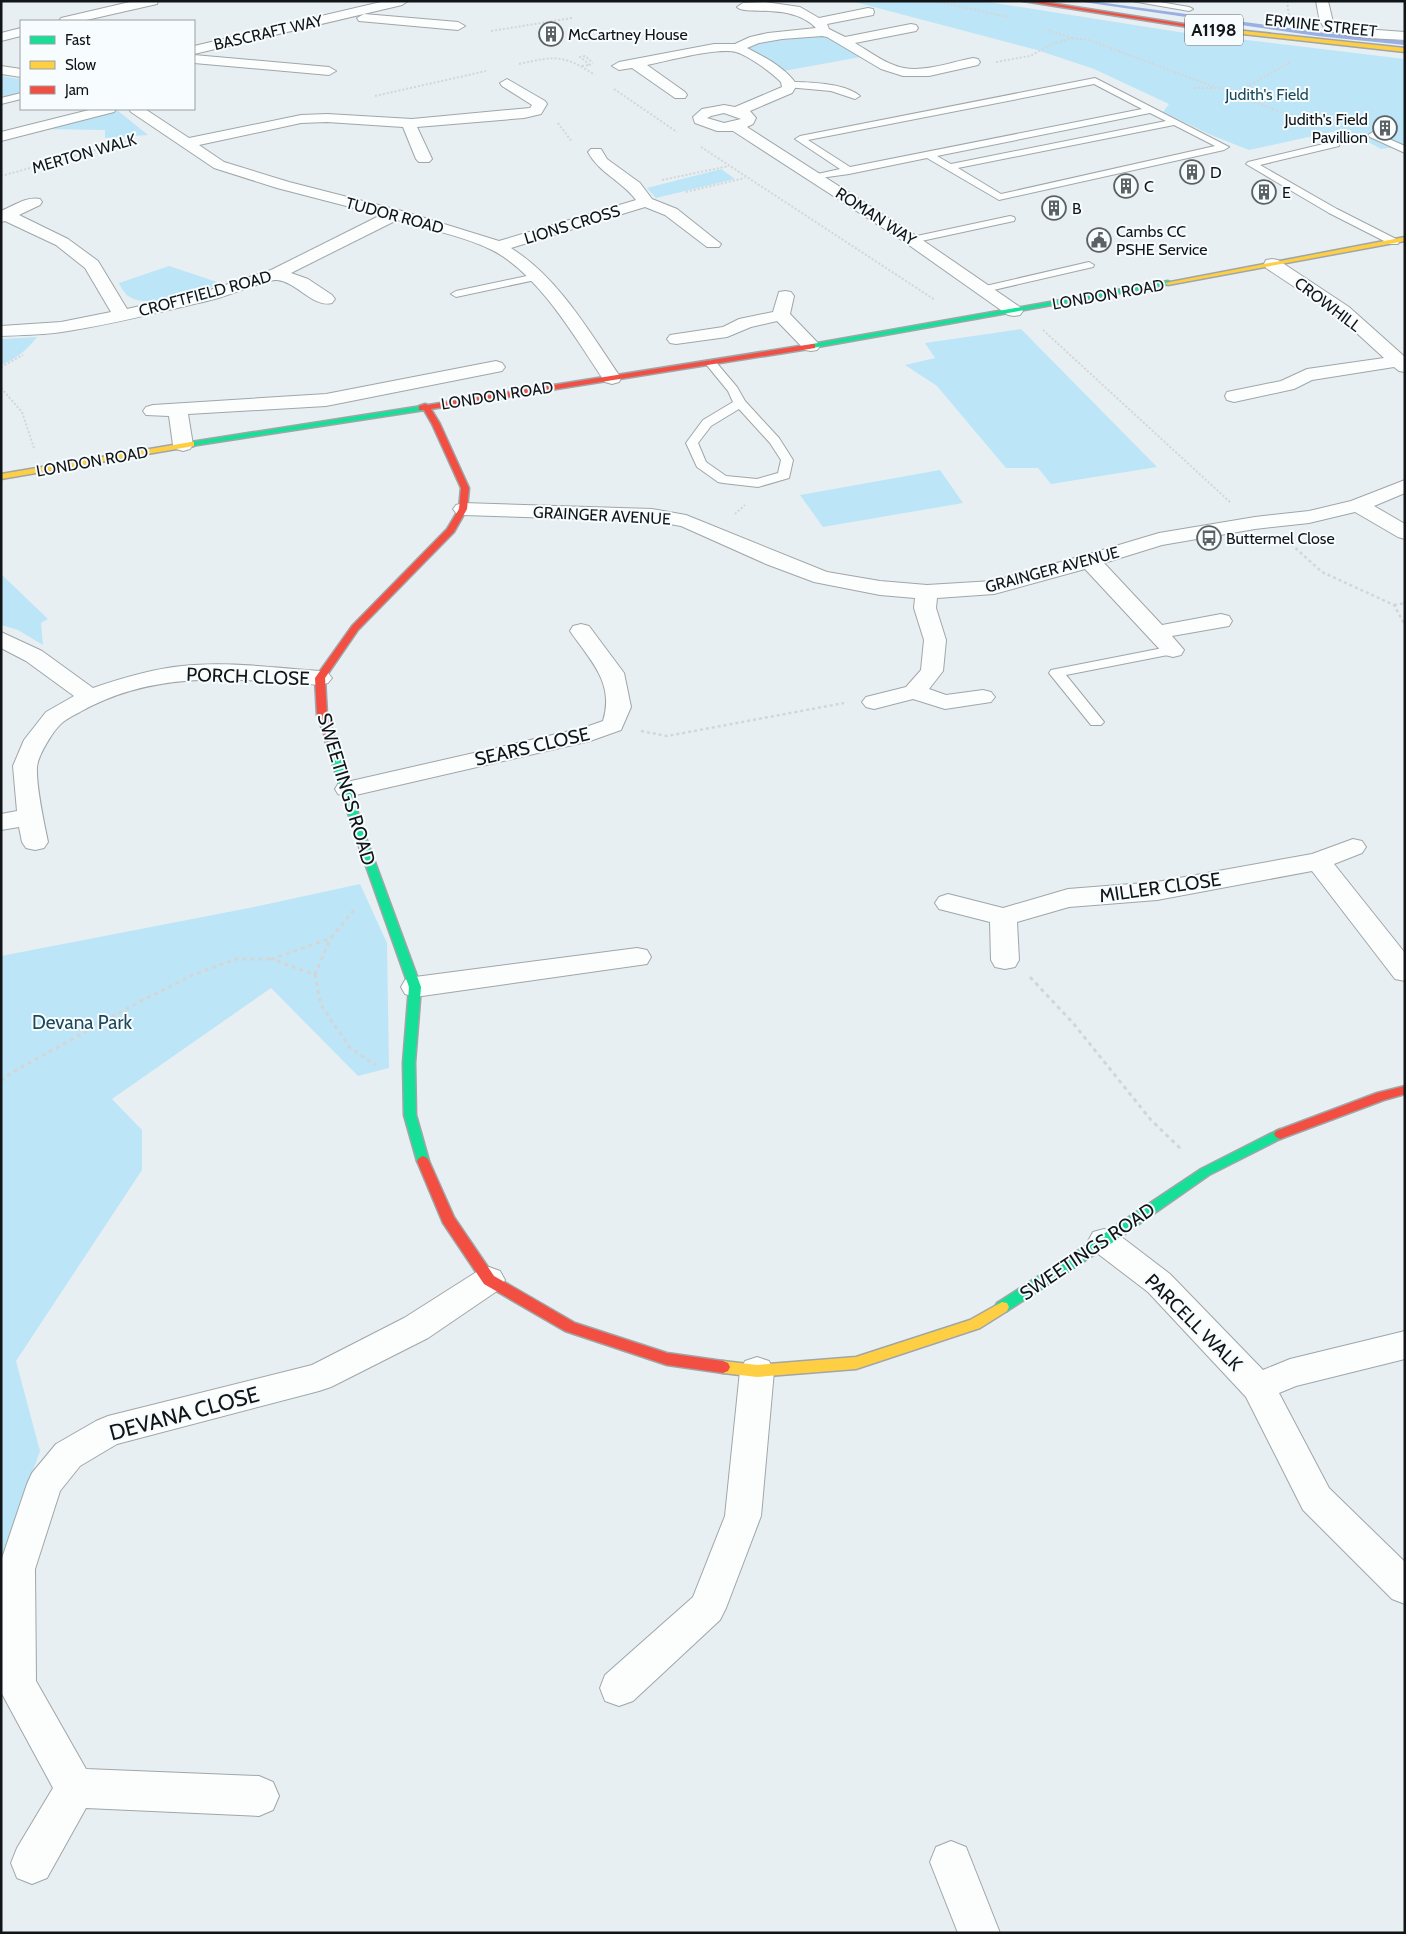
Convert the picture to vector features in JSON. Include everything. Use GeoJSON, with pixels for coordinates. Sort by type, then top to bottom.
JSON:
{"type":"FeatureCollection","features":[{"type":"Feature","properties":{"kind":"street"},"geometry":{"type":"LineString","coordinates":[[113,1],[126,7]]}},
{"type":"Feature","properties":{"kind":"street"},"geometry":{"type":"LineString","coordinates":[[70,20],[152,1]]}},
{"type":"Feature","properties":{"kind":"street","name":"BASCRAFT WAY"},"geometry":{"type":"LineString","coordinates":[[195,50],[402,1]]}},
{"type":"Feature","properties":{"kind":"street"},"geometry":{"type":"LineString","coordinates":[[1322,1],[1328,23],[1333,27],[1359,32],[1405,36]]}},
{"type":"Feature","properties":{"kind":"street","name":"ERMINE STREET"},"geometry":{"type":"LineString","coordinates":[[1032,2],[1221,30],[1405,50]]}},
{"type":"Feature","properties":{"kind":"street"},"geometry":{"type":"LineString","coordinates":[[743,7],[770,4],[786,6],[800,12],[830,33],[890,68],[903,72],[919,73],[973,62]]}},
{"type":"Feature","properties":{"kind":"street"},"geometry":{"type":"LineString","coordinates":[[351,12],[362,17],[458,26]]}},
{"type":"Feature","properties":{"kind":"street"},"geometry":{"type":"LineString","coordinates":[[738,48],[742,44],[755,40],[809,31],[819,26],[868,12]]}},
{"type":"Feature","properties":{"kind":"street"},"geometry":{"type":"LineString","coordinates":[[844,41],[911,28]]}},
{"type":"Feature","properties":{"kind":"street"},"geometry":{"type":"LineString","coordinates":[[1,37],[20,32]]}},
{"type":"Feature","properties":{"kind":"street"},"geometry":{"type":"LineString","coordinates":[[619,66],[714,48],[738,48],[780,73],[788,79],[790,85]]}},
{"type":"Feature","properties":{"kind":"street"},"geometry":{"type":"LineString","coordinates":[[952,51],[985,68]]}},
{"type":"Feature","properties":{"kind":"street"},"geometry":{"type":"LineString","coordinates":[[195,60],[329,72]]}},
{"type":"Feature","properties":{"kind":"street"},"geometry":{"type":"LineString","coordinates":[[635,63],[680,95]]}},
{"type":"Feature","properties":{"kind":"street"},"geometry":{"type":"LineString","coordinates":[[1,70],[20,73]]}},
{"type":"Feature","properties":{"kind":"street"},"geometry":{"type":"LineString","coordinates":[[186,144],[301,119],[327,118],[412,123],[524,114],[536,111],[540,104],[507,83]]}},
{"type":"Feature","properties":{"kind":"street","name":"ROMAN WAY"},"geometry":{"type":"LineString","coordinates":[[790,85],[787,90],[736,118],[816,177],[912,240],[1014,311]]}},
{"type":"Feature","properties":{"kind":"street"},"geometry":{"type":"LineString","coordinates":[[1,137],[105,110]]}},
{"type":"Feature","properties":{"kind":"street","name":"TUDOR ROAD"},"geometry":{"type":"LineString","coordinates":[[137,110],[219,165],[283,186],[396,214],[498,247],[514,257],[560,303],[612,378]]}},
{"type":"Feature","properties":{"kind":"street"},"geometry":{"type":"LineString","coordinates":[[412,123],[410,128],[424,159]]}},
{"type":"Feature","properties":{"kind":"street","name":"LIONS CROSS"},"geometry":{"type":"LineString","coordinates":[[596,152],[601,162],[634,186],[646,202],[671,212],[713,244]]}},
{"type":"Feature","properties":{"kind":"street"},"geometry":{"type":"LineString","coordinates":[[3,216],[34,202]]}},
{"type":"Feature","properties":{"kind":"street","name":"LIONS CROSS"},"geometry":{"type":"LineString","coordinates":[[498,247],[646,202]]}},
{"type":"Feature","properties":{"kind":"street","name":"CROFTFIELD ROAD"},"geometry":{"type":"LineString","coordinates":[[1,330],[61,327],[215,294],[277,274],[396,214]]}},
{"type":"Feature","properties":{"kind":"street"},"geometry":{"type":"LineString","coordinates":[[3,216],[62,242],[92,264],[122,315]]}},
{"type":"Feature","properties":{"kind":"street","name":"LONDON ROAD"},"geometry":{"type":"LineString","coordinates":[[1,477],[183,445],[711,363],[966,320],[1399,240]]}},
{"type":"Feature","properties":{"kind":"street","name":"CROWHILL"},"geometry":{"type":"LineString","coordinates":[[1272,264],[1343,311],[1401,364]]}},
{"type":"Feature","properties":{"kind":"street"},"geometry":{"type":"LineString","coordinates":[[277,274],[302,283],[326,299]]}},
{"type":"Feature","properties":{"kind":"street"},"geometry":{"type":"LineString","coordinates":[[781,315],[785,296]]}},
{"type":"Feature","properties":{"kind":"street"},"geometry":{"type":"LineString","coordinates":[[676,339],[727,332],[745,323],[781,315]]}},
{"type":"Feature","properties":{"kind":"street"},"geometry":{"type":"LineString","coordinates":[[781,315],[811,346]]}},
{"type":"Feature","properties":{"kind":"street"},"geometry":{"type":"LineString","coordinates":[[1235,397],[1287,385],[1307,375],[1401,364]]}},
{"type":"Feature","properties":{"kind":"street","name":"LONDON ROAD"},"geometry":{"type":"LineString","coordinates":[[153,411],[326,400],[496,367]]}},
{"type":"Feature","properties":{"kind":"street"},"geometry":{"type":"LineString","coordinates":[[320,678],[355,628],[451,530],[463,509],[465,488],[436,424],[425,406]]}},
{"type":"Feature","properties":{"kind":"street"},"geometry":{"type":"LineString","coordinates":[[178,410],[183,445]]}},
{"type":"Feature","properties":{"kind":"street","name":"GRAINGER AVENUE"},"geometry":{"type":"LineString","coordinates":[[463,509],[652,515],[686,521],[822,578],[880,588],[926,592],[994,587],[1090,561],[1159,538],[1255,523],[1309,517],[1358,505],[1405,486]]}},
{"type":"Feature","properties":{"kind":"street"},"geometry":{"type":"LineString","coordinates":[[1358,505],[1405,533]]}},
{"type":"Feature","properties":{"kind":"street"},"geometry":{"type":"LineString","coordinates":[[1090,561],[1173,650]]}},
{"type":"Feature","properties":{"kind":"street"},"geometry":{"type":"LineString","coordinates":[[914,692],[932,671],[935,640],[925,608],[926,592]]}},
{"type":"Feature","properties":{"kind":"street"},"geometry":{"type":"LineString","coordinates":[[1157,632],[1221,621]]}},
{"type":"Feature","properties":{"kind":"street","name":"SEARS CLOSE"},"geometry":{"type":"LineString","coordinates":[[348,790],[590,734],[613,725],[619,707],[612,673],[580,631]]}},
{"type":"Feature","properties":{"kind":"street"},"geometry":{"type":"LineString","coordinates":[[1,639],[34,656],[90,697]]}},
{"type":"Feature","properties":{"kind":"street","name":"PORCH CLOSE"},"geometry":{"type":"LineString","coordinates":[[35,842],[30,817],[25,766],[36,740],[54,717],[90,697],[130,683],[182,673],[233,672],[320,678]]}},
{"type":"Feature","properties":{"kind":"street","name":"SWEETINGS ROAD"},"geometry":{"type":"LineString","coordinates":[[320,678],[322,715],[348,790],[360,835],[376,882],[415,987],[409,1063],[410,1115],[425,1166],[448,1219],[489,1280],[570,1327],[667,1359],[757,1370],[856,1363],[975,1324],[1104,1241],[1205,1172],[1270,1138],[1381,1096],[1405,1090]]}},
{"type":"Feature","properties":{"kind":"street"},"geometry":{"type":"LineString","coordinates":[[874,702],[914,692],[945,702],[983,697]]}},
{"type":"Feature","properties":{"kind":"street"},"geometry":{"type":"LineString","coordinates":[[1,822],[30,817]]}},
{"type":"Feature","properties":{"kind":"street","name":"MILLER CLOSE"},"geometry":{"type":"LineString","coordinates":[[948,903],[1003,916],[1068,898],[1157,891],[1318,861],[1353,847]]}},
{"type":"Feature","properties":{"kind":"street"},"geometry":{"type":"LineString","coordinates":[[1318,861],[1405,972]]}},
{"type":"Feature","properties":{"kind":"street"},"geometry":{"type":"LineString","coordinates":[[1003,916],[1005,960]]}},
{"type":"Feature","properties":{"kind":"street"},"geometry":{"type":"LineString","coordinates":[[415,987],[637,957]]}},
{"type":"Feature","properties":{"kind":"street","name":"PARCELL WALK"},"geometry":{"type":"LineString","coordinates":[[1104,1241],[1159,1283],[1258,1388],[1316,1498],[1405,1587]]}},
{"type":"Feature","properties":{"kind":"street","name":"DEVANA CLOSE"},"geometry":{"type":"LineString","coordinates":[[75,1788],[17,1684],[16,1569],[45,1484],[68,1455],[108,1431],[320,1377],[416,1328],[489,1280]]}},
{"type":"Feature","properties":{"kind":"street","name":"PARCELL WALK"},"geometry":{"type":"LineString","coordinates":[[1258,1388],[1290,1373],[1405,1345]]}},
{"type":"Feature","properties":{"kind":"street"},"geometry":{"type":"LineString","coordinates":[[619,1688],[707,1608],[743,1516],[757,1370]]}},
{"type":"Feature","properties":{"kind":"street"},"geometry":{"type":"LineString","coordinates":[[32,1863],[75,1788],[259,1796]]}},
{"type":"Feature","properties":{"kind":"street"},"geometry":{"type":"LineString","coordinates":[[951,1862],[979,1933]]}},
{"type":"Feature","properties":{"kind":"lane"},"geometry":{"type":"LineString","coordinates":[[1136,1],[1189,9]]}},
{"type":"Feature","properties":{"kind":"lane"},"geometry":{"type":"LineString","coordinates":[[849,171],[800,139],[1095,81],[1224,147],[999,196],[928,154]]}},
{"type":"Feature","properties":{"kind":"lane"},"geometry":{"type":"LineString","coordinates":[[790,85],[810,85],[842,90],[855,96]]}},
{"type":"Feature","properties":{"kind":"lane"},"geometry":{"type":"LineString","coordinates":[[1,101],[20,96]]}},
{"type":"Feature","properties":{"kind":"lane"},"geometry":{"type":"LineString","coordinates":[[816,177],[1150,110]]}},
{"type":"Feature","properties":{"kind":"lane"},"geometry":{"type":"LineString","coordinates":[[950,167],[1175,122]]}},
{"type":"Feature","properties":{"kind":"lane"},"geometry":{"type":"LineString","coordinates":[[1373,135],[1405,150]]}},
{"type":"Feature","properties":{"kind":"lane"},"geometry":{"type":"LineString","coordinates":[[1336,144],[1251,164],[1333,211],[1399,240]]}},
{"type":"Feature","properties":{"kind":"lane"},"geometry":{"type":"LineString","coordinates":[[912,240],[1010,219]]}},
{"type":"Feature","properties":{"kind":"lane"},"geometry":{"type":"LineString","coordinates":[[984,289],[1089,265]]}},
{"type":"Feature","properties":{"kind":"lane"},"geometry":{"type":"LineString","coordinates":[[456,294],[536,277]]}},
{"type":"Feature","properties":{"kind":"lane"},"geometry":{"type":"LineString","coordinates":[[711,363],[733,390],[740,403],[775,441],[787,460],[784,475],[758,483],[723,479],[701,464],[692,443],[706,423],[740,403]]}},
{"type":"Feature","properties":{"kind":"lane"},"geometry":{"type":"LineString","coordinates":[[1096,722],[1056,673],[1173,650]]}},
{"type":"Feature","properties":{"kind":"path"},"geometry":{"type":"LineString","coordinates":[[491,31],[572,18]]}},
{"type":"Feature","properties":{"kind":"path"},"geometry":{"type":"LineString","coordinates":[[1072,38],[1089,40],[1218,88],[1236,92],[1233,94]]}},
{"type":"Feature","properties":{"kind":"path"},"geometry":{"type":"LineString","coordinates":[[973,62],[988,63],[1030,56],[1039,52]]}},
{"type":"Feature","properties":{"kind":"path"},"geometry":{"type":"LineString","coordinates":[[582,66],[590,64],[580,57],[585,56],[595,64]]}},
{"type":"Feature","properties":{"kind":"path"},"geometry":{"type":"LineString","coordinates":[[516,64],[553,57],[567,58],[598,77]]}},
{"type":"Feature","properties":{"kind":"path"},"geometry":{"type":"LineString","coordinates":[[1233,94],[1292,61]]}},
{"type":"Feature","properties":{"kind":"path"},"geometry":{"type":"LineString","coordinates":[[367,98],[487,70]]}},
{"type":"Feature","properties":{"kind":"path"},"geometry":{"type":"LineString","coordinates":[[614,88],[684,136]]}},
{"type":"Feature","properties":{"kind":"path"},"geometry":{"type":"LineString","coordinates":[[1194,88],[1218,88]]}},
{"type":"Feature","properties":{"kind":"path"},"geometry":{"type":"LineString","coordinates":[[1233,94],[1286,114],[1343,125],[1373,135]]}},
{"type":"Feature","properties":{"kind":"path"},"geometry":{"type":"LineString","coordinates":[[536,111],[556,119],[576,147],[596,152]]}},
{"type":"Feature","properties":{"kind":"path","name":"MERTON WALK"},"geometry":{"type":"LineString","coordinates":[[1,176],[166,130]]}},
{"type":"Feature","properties":{"kind":"path"},"geometry":{"type":"LineString","coordinates":[[699,146],[966,320]]}},
{"type":"Feature","properties":{"kind":"path"},"geometry":{"type":"LineString","coordinates":[[634,186],[730,166]]}},
{"type":"Feature","properties":{"kind":"path"},"geometry":{"type":"LineString","coordinates":[[646,202],[746,178]]}},
{"type":"Feature","properties":{"kind":"path"},"geometry":{"type":"LineString","coordinates":[[1038,325],[1245,516],[1255,523],[1273,527],[1322,572],[1394,605],[1405,603]]}},
{"type":"Feature","properties":{"kind":"path"},"geometry":{"type":"LineString","coordinates":[[1,388],[22,412],[42,470]]}},
{"type":"Feature","properties":{"kind":"path"},"geometry":{"type":"LineString","coordinates":[[1394,605],[1405,625]]}},
{"type":"Feature","properties":{"kind":"path"},"geometry":{"type":"LineString","coordinates":[[613,725],[667,736],[855,701],[874,702]]}},
{"type":"Feature","properties":{"kind":"path"},"geometry":{"type":"LineString","coordinates":[[376,882],[331,938],[315,976],[322,1005],[350,1048],[374,1065],[409,1063]]}},
{"type":"Feature","properties":{"kind":"path"},"geometry":{"type":"LineString","coordinates":[[272,960],[331,938]]}},
{"type":"Feature","properties":{"kind":"path"},"geometry":{"type":"LineString","coordinates":[[1,1081],[139,1002],[193,975],[236,959],[272,960],[315,976]]}},
{"type":"Feature","properties":{"kind":"path"},"geometry":{"type":"LineString","coordinates":[[1005,960],[1021,968],[1073,1023],[1151,1120],[1205,1172]]}},
{"type":"Feature","properties":{"kind":"green space","name":"Judith's Field"},"geometry":{"type":"Polygon","coordinates":[[[851,1],[982,1],[1179,32],[1405,59],[1405,146],[1381,149],[1345,129],[1249,150],[1211,135],[1163,112],[1169,104],[1094,69],[1037,50],[851,1]]]}},
{"type":"Feature","properties":{"kind":"green space"},"geometry":{"type":"Polygon","coordinates":[[[812,33],[822,34],[866,56],[784,71],[750,49],[754,44],[812,33]]]}},
{"type":"Feature","properties":{"kind":"green space"},"geometry":{"type":"Polygon","coordinates":[[[1,76],[20,79],[20,95],[1,100],[1,76]]]}},
{"type":"Feature","properties":{"kind":"green space"},"geometry":{"type":"Polygon","coordinates":[[[117,110],[148,135],[105,138],[105,130],[42,129],[117,110]]]}},
{"type":"Feature","properties":{"kind":"green space"},"geometry":{"type":"Polygon","coordinates":[[[721,169],[735,179],[656,198],[647,188],[721,169]]]}},
{"type":"Feature","properties":{"kind":"green space"},"geometry":{"type":"Polygon","coordinates":[[[169,266],[223,284],[188,295],[161,301],[149,301],[137,300],[128,296],[119,283],[169,266]]]}},
{"type":"Feature","properties":{"kind":"green space"},"geometry":{"type":"Polygon","coordinates":[[[1021,329],[1157,467],[1051,484],[1038,468],[1006,468],[937,386],[905,365],[935,358],[925,343],[1021,329]]]}},
{"type":"Feature","properties":{"kind":"green space"},"geometry":{"type":"Polygon","coordinates":[[[37,337],[21,354],[1,365],[1,339],[37,337]]]}},
{"type":"Feature","properties":{"kind":"green space"},"geometry":{"type":"Polygon","coordinates":[[[940,470],[963,503],[823,527],[800,495],[940,470]]]}},
{"type":"Feature","properties":{"kind":"green space"},"geometry":{"type":"Polygon","coordinates":[[[1,574],[48,619],[41,623],[43,645],[18,630],[1,625],[1,574]]]}},
{"type":"Feature","properties":{"kind":"green space","name":"Devana Park"},"geometry":{"type":"Polygon","coordinates":[[[360,884],[387,943],[389,1068],[358,1076],[271,988],[112,1099],[142,1130],[142,1170],[16,1361],[40,1451],[1,1560],[1,956],[249,908],[360,884]]]}},
{"type":"Feature","properties":{"kind":"waterway"},"geometry":{"type":"LineString","coordinates":[[1078,1],[1317,34],[1405,43]]}},
{"type":"Feature","properties":{"kind":"traffic: fast"},"geometry":{"type":"LineString","coordinates":[[812,346],[1168,283]]}},
{"type":"Feature","properties":{"kind":"traffic: fast"},"geometry":{"type":"LineString","coordinates":[[191,444],[422,408]]}},
{"type":"Feature","properties":{"kind":"traffic: fast"},"geometry":{"type":"LineString","coordinates":[[330,740],[360,835],[415,987],[409,1063],[410,1115],[423,1161]]}},
{"type":"Feature","properties":{"kind":"traffic: fast"},"geometry":{"type":"LineString","coordinates":[[1002,1307],[1104,1241],[1205,1172],[1280,1134]]}},
{"type":"Feature","properties":{"kind":"traffic: slow"},"geometry":{"type":"LineString","coordinates":[[1226,31],[1405,50]]}},
{"type":"Feature","properties":{"kind":"traffic: slow"},"geometry":{"type":"LineString","coordinates":[[1168,283],[1405,239]]}},
{"type":"Feature","properties":{"kind":"traffic: slow"},"geometry":{"type":"LineString","coordinates":[[1,477],[191,444]]}},
{"type":"Feature","properties":{"kind":"traffic: slow"},"geometry":{"type":"LineString","coordinates":[[723,1367],[757,1371],[856,1363],[975,1324],[1002,1307]]}},
{"type":"Feature","properties":{"kind":"traffic: jam"},"geometry":{"type":"LineString","coordinates":[[1025,1],[1226,31]]}},
{"type":"Feature","properties":{"kind":"traffic: jam"},"geometry":{"type":"LineString","coordinates":[[422,408],[812,346]]}},
{"type":"Feature","properties":{"kind":"traffic: jam"},"geometry":{"type":"LineString","coordinates":[[330,740],[322,715],[320,678],[355,628],[451,530],[463,509],[465,488],[436,424],[425,406]]}},
{"type":"Feature","properties":{"kind":"traffic: jam"},"geometry":{"type":"LineString","coordinates":[[1280,1134],[1381,1096],[1405,1090]]}},
{"type":"Feature","properties":{"kind":"traffic: jam"},"geometry":{"type":"LineString","coordinates":[[423,1161],[448,1219],[489,1280],[570,1327],[667,1359],[723,1367]]}},
{"type":"Feature","properties":{"kind":"place","name":"McCartney House"},"geometry":{"type":"Point","coordinates":[551,34]}},
{"type":"Feature","properties":{"kind":"place","name":"Judith's Field Pavillion"},"geometry":{"type":"Point","coordinates":[1385,128]}},
{"type":"Feature","properties":{"kind":"place","name":"D"},"geometry":{"type":"Point","coordinates":[1192,172]}},
{"type":"Feature","properties":{"kind":"place","name":"C"},"geometry":{"type":"Point","coordinates":[1126,186]}},
{"type":"Feature","properties":{"kind":"place","name":"E"},"geometry":{"type":"Point","coordinates":[1264,192]}},
{"type":"Feature","properties":{"kind":"place","name":"B"},"geometry":{"type":"Point","coordinates":[1054,208]}},
{"type":"Feature","properties":{"kind":"place","name":"Cambs CC PSHE Service"},"geometry":{"type":"Point","coordinates":[1099,240]}},
{"type":"Feature","properties":{"kind":"place","name":"Buttermel Close"},"geometry":{"type":"Point","coordinates":[1209,538]}}]}
